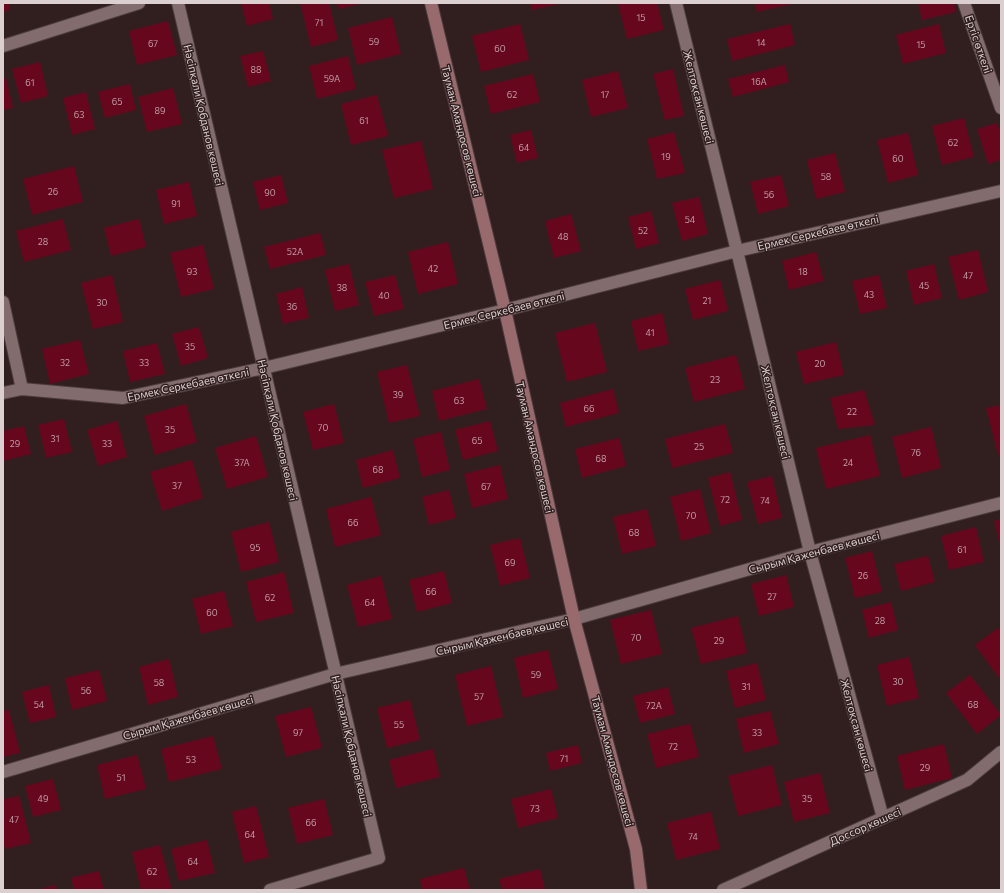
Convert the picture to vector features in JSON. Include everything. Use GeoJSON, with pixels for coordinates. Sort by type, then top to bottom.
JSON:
{"type":"FeatureCollection","features":[{"type":"Feature","properties":{"kind":"main road","name":"Тауман Амандосов көшесі"},"geometry":{"type":"LineString","coordinates":[[430,3],[505,310],[574,619],[636,849],[641,890]]}},
{"type":"Feature","properties":{"kind":"street"},"geometry":{"type":"LineString","coordinates":[[3,46],[139,3]]}},
{"type":"Feature","properties":{"kind":"street","name":"Нәсіпқали Қобданов көшесі"},"geometry":{"type":"LineString","coordinates":[[178,3],[379,858],[270,890]]}},
{"type":"Feature","properties":{"kind":"street","name":"Желтоқсан көшесі"},"geometry":{"type":"LineString","coordinates":[[676,3],[810,552],[883,818]]}},
{"type":"Feature","properties":{"kind":"street","name":"Ертіс өткелі"},"geometry":{"type":"LineString","coordinates":[[964,3],[1001,108]]}},
{"type":"Feature","properties":{"kind":"street","name":"Ермек Серкебаев өткелі"},"geometry":{"type":"LineString","coordinates":[[3,393],[22,389],[123,398],[264,368],[505,310],[737,251],[1001,191]]}},
{"type":"Feature","properties":{"kind":"street"},"geometry":{"type":"LineString","coordinates":[[3,302],[22,389]]}},
{"type":"Feature","properties":{"kind":"street","name":"Сырым Қаженбаев көшесі"},"geometry":{"type":"LineString","coordinates":[[3,772],[335,674],[574,619],[810,552],[1001,503]]}},
{"type":"Feature","properties":{"kind":"street","name":"Доссор көшесі"},"geometry":{"type":"LineString","coordinates":[[723,890],[967,780],[1001,752]]}},
{"type":"Feature","properties":{"kind":"building"},"geometry":{"type":"Polygon","coordinates":[[[3,3],[9,3],[10,10],[3,12],[3,3]]]}},
{"type":"Feature","properties":{"kind":"building"},"geometry":{"type":"Polygon","coordinates":[[[241,3],[269,3],[273,19],[247,26],[241,3]]]}},
{"type":"Feature","properties":{"kind":"building"},"geometry":{"type":"Polygon","coordinates":[[[300,3],[329,3],[338,40],[311,47],[300,3]]]}},
{"type":"Feature","properties":{"kind":"building"},"geometry":{"type":"Polygon","coordinates":[[[337,3],[360,3],[360,4],[339,9],[337,3]]]}},
{"type":"Feature","properties":{"kind":"building"},"geometry":{"type":"Polygon","coordinates":[[[530,3],[559,3],[559,4],[532,10],[530,3]]]}},
{"type":"Feature","properties":{"kind":"building"},"geometry":{"type":"Polygon","coordinates":[[[657,3],[664,30],[627,39],[618,4],[657,3]]]}},
{"type":"Feature","properties":{"kind":"building"},"geometry":{"type":"Polygon","coordinates":[[[755,3],[792,3],[792,4],[757,12],[755,3]]]}},
{"type":"Feature","properties":{"kind":"building"},"geometry":{"type":"Polygon","coordinates":[[[918,3],[954,3],[956,12],[922,20],[918,3]]]}},
{"type":"Feature","properties":{"kind":"building"},"geometry":{"type":"Polygon","coordinates":[[[392,17],[401,54],[357,65],[348,28],[392,17]]]}},
{"type":"Feature","properties":{"kind":"building"},"geometry":{"type":"Polygon","coordinates":[[[168,21],[177,55],[137,65],[129,31],[168,21]]]}},
{"type":"Feature","properties":{"kind":"building"},"geometry":{"type":"Polygon","coordinates":[[[520,24],[529,60],[481,72],[472,36],[520,24]]]}},
{"type":"Feature","properties":{"kind":"building"},"geometry":{"type":"Polygon","coordinates":[[[790,24],[795,45],[732,61],[727,39],[790,24]]]}},
{"type":"Feature","properties":{"kind":"building"},"geometry":{"type":"Polygon","coordinates":[[[939,24],[946,53],[903,64],[896,35],[939,24]]]}},
{"type":"Feature","properties":{"kind":"building"},"geometry":{"type":"Polygon","coordinates":[[[263,51],[271,81],[248,87],[240,56],[263,51]]]}},
{"type":"Feature","properties":{"kind":"building"},"geometry":{"type":"Polygon","coordinates":[[[348,56],[356,89],[317,99],[309,66],[348,56]]]}},
{"type":"Feature","properties":{"kind":"building"},"geometry":{"type":"Polygon","coordinates":[[[40,62],[48,96],[21,103],[12,69],[40,62]]]}},
{"type":"Feature","properties":{"kind":"building"},"geometry":{"type":"Polygon","coordinates":[[[785,65],[789,82],[733,97],[728,79],[785,65]]]}},
{"type":"Feature","properties":{"kind":"building"},"geometry":{"type":"Polygon","coordinates":[[[673,69],[684,116],[665,120],[653,74],[673,69]]]}},
{"type":"Feature","properties":{"kind":"building"},"geometry":{"type":"Polygon","coordinates":[[[618,71],[628,108],[591,117],[582,80],[618,71]]]}},
{"type":"Feature","properties":{"kind":"building"},"geometry":{"type":"Polygon","coordinates":[[[533,74],[540,102],[491,114],[484,86],[533,74]]]}},
{"type":"Feature","properties":{"kind":"building"},"geometry":{"type":"Polygon","coordinates":[[[3,78],[6,78],[13,108],[3,110],[3,78]]]}},
{"type":"Feature","properties":{"kind":"building"},"geometry":{"type":"Polygon","coordinates":[[[130,84],[136,110],[105,118],[98,92],[130,84]]]}},
{"type":"Feature","properties":{"kind":"building"},"geometry":{"type":"Polygon","coordinates":[[[173,88],[182,124],[147,132],[138,97],[173,88]]]}},
{"type":"Feature","properties":{"kind":"building"},"geometry":{"type":"Polygon","coordinates":[[[86,92],[95,129],[72,135],[63,98],[86,92]]]}},
{"type":"Feature","properties":{"kind":"building"},"geometry":{"type":"Polygon","coordinates":[[[377,95],[388,136],[351,145],[341,104],[377,95]]]}},
{"type":"Feature","properties":{"kind":"building"},"geometry":{"type":"Polygon","coordinates":[[[964,118],[974,157],[942,165],[932,126],[964,118]]]}},
{"type":"Feature","properties":{"kind":"building"},"geometry":{"type":"Polygon","coordinates":[[[997,123],[1001,135],[1001,160],[988,164],[977,129],[997,123]]]}},
{"type":"Feature","properties":{"kind":"building"},"geometry":{"type":"Polygon","coordinates":[[[531,130],[538,158],[517,163],[510,135],[531,130]]]}},
{"type":"Feature","properties":{"kind":"building"},"geometry":{"type":"Polygon","coordinates":[[[674,132],[685,173],[657,179],[647,139],[674,132]]]}},
{"type":"Feature","properties":{"kind":"building"},"geometry":{"type":"Polygon","coordinates":[[[908,133],[918,175],[888,183],[877,140],[908,133]]]}},
{"type":"Feature","properties":{"kind":"building"},"geometry":{"type":"Polygon","coordinates":[[[421,141],[433,189],[394,198],[382,150],[421,141]]]}},
{"type":"Feature","properties":{"kind":"building"},"geometry":{"type":"Polygon","coordinates":[[[835,153],[845,192],[816,199],[807,160],[835,153]]]}},
{"type":"Feature","properties":{"kind":"building"},"geometry":{"type":"Polygon","coordinates":[[[74,166],[83,202],[32,215],[23,179],[74,166]]]}},
{"type":"Feature","properties":{"kind":"building"},"geometry":{"type":"Polygon","coordinates":[[[281,175],[288,203],[260,210],[253,182],[281,175]]]}},
{"type":"Feature","properties":{"kind":"building"},"geometry":{"type":"Polygon","coordinates":[[[781,175],[789,206],[758,214],[750,182],[781,175]]]}},
{"type":"Feature","properties":{"kind":"building"},"geometry":{"type":"Polygon","coordinates":[[[189,182],[197,216],[164,224],[156,190],[189,182]]]}},
{"type":"Feature","properties":{"kind":"building"},"geometry":{"type":"Polygon","coordinates":[[[699,197],[708,234],[682,241],[672,203],[699,197]]]}},
{"type":"Feature","properties":{"kind":"building"},"geometry":{"type":"Polygon","coordinates":[[[651,211],[659,243],[636,249],[628,217],[651,211]]]}},
{"type":"Feature","properties":{"kind":"building"},"geometry":{"type":"Polygon","coordinates":[[[571,214],[581,251],[554,258],[545,221],[571,214]]]}},
{"type":"Feature","properties":{"kind":"building"},"geometry":{"type":"Polygon","coordinates":[[[63,219],[71,250],[24,262],[16,231],[63,219]]]}},
{"type":"Feature","properties":{"kind":"building"},"geometry":{"type":"Polygon","coordinates":[[[139,219],[146,247],[111,256],[104,228],[139,219]]]}},
{"type":"Feature","properties":{"kind":"building"},"geometry":{"type":"Polygon","coordinates":[[[320,233],[326,255],[270,269],[264,247],[320,233]]]}},
{"type":"Feature","properties":{"kind":"building"},"geometry":{"type":"Polygon","coordinates":[[[448,242],[458,284],[418,294],[408,252],[448,242]]]}},
{"type":"Feature","properties":{"kind":"building"},"geometry":{"type":"Polygon","coordinates":[[[203,245],[214,289],[181,297],[170,253],[203,245]]]}},
{"type":"Feature","properties":{"kind":"building"},"geometry":{"type":"Polygon","coordinates":[[[978,250],[988,292],[959,300],[948,257],[978,250]]]}},
{"type":"Feature","properties":{"kind":"building"},"geometry":{"type":"Polygon","coordinates":[[[816,252],[824,281],[789,290],[782,261],[816,252]]]}},
{"type":"Feature","properties":{"kind":"building"},"geometry":{"type":"Polygon","coordinates":[[[349,264],[359,305],[335,311],[325,270],[349,264]]]}},
{"type":"Feature","properties":{"kind":"building"},"geometry":{"type":"Polygon","coordinates":[[[934,264],[942,298],[914,305],[906,271],[934,264]]]}},
{"type":"Feature","properties":{"kind":"building"},"geometry":{"type":"Polygon","coordinates":[[[112,275],[123,322],[93,329],[81,283],[112,275]]]}},
{"type":"Feature","properties":{"kind":"building"},"geometry":{"type":"Polygon","coordinates":[[[395,275],[404,309],[374,316],[365,282],[395,275]]]}},
{"type":"Feature","properties":{"kind":"building"},"geometry":{"type":"Polygon","coordinates":[[[879,275],[887,308],[860,314],[852,281],[879,275]]]}},
{"type":"Feature","properties":{"kind":"building"},"geometry":{"type":"Polygon","coordinates":[[[720,280],[728,311],[693,320],[685,289],[720,280]]]}},
{"type":"Feature","properties":{"kind":"building"},"geometry":{"type":"Polygon","coordinates":[[[302,287],[309,318],[283,324],[276,294],[302,287]]]}},
{"type":"Feature","properties":{"kind":"building"},"geometry":{"type":"Polygon","coordinates":[[[662,313],[669,344],[638,351],[631,321],[662,313]]]}},
{"type":"Feature","properties":{"kind":"building"},"geometry":{"type":"Polygon","coordinates":[[[595,323],[607,372],[567,382],[555,333],[595,323]]]}},
{"type":"Feature","properties":{"kind":"building"},"geometry":{"type":"Polygon","coordinates":[[[199,327],[208,358],[181,366],[172,334],[199,327]]]}},
{"type":"Feature","properties":{"kind":"building"},"geometry":{"type":"Polygon","coordinates":[[[80,340],[89,374],[50,384],[42,349],[80,340]]]}},
{"type":"Feature","properties":{"kind":"building"},"geometry":{"type":"Polygon","coordinates":[[[836,342],[844,375],[804,384],[796,352],[836,342]]]}},
{"type":"Feature","properties":{"kind":"building"},"geometry":{"type":"Polygon","coordinates":[[[157,343],[165,374],[130,382],[123,351],[157,343]]]}},
{"type":"Feature","properties":{"kind":"building"},"geometry":{"type":"Polygon","coordinates":[[[736,355],[745,389],[694,402],[685,368],[736,355]]]}},
{"type":"Feature","properties":{"kind":"building"},"geometry":{"type":"Polygon","coordinates":[[[407,365],[420,416],[389,423],[377,372],[407,365]]]}},
{"type":"Feature","properties":{"kind":"building"},"geometry":{"type":"Polygon","coordinates":[[[479,379],[487,409],[439,421],[432,391],[479,379]]]}},
{"type":"Feature","properties":{"kind":"building"},"geometry":{"type":"Polygon","coordinates":[[[613,389],[619,413],[566,427],[560,403],[613,389]]]}},
{"type":"Feature","properties":{"kind":"building"},"geometry":{"type":"Polygon","coordinates":[[[864,390],[875,425],[838,429],[830,398],[864,390]]]}},
{"type":"Feature","properties":{"kind":"building"},"geometry":{"type":"Polygon","coordinates":[[[186,404],[197,442],[155,455],[144,416],[186,404]]]}},
{"type":"Feature","properties":{"kind":"building"},"geometry":{"type":"Polygon","coordinates":[[[334,404],[344,443],[313,450],[303,412],[334,404]]]}},
{"type":"Feature","properties":{"kind":"building"},"geometry":{"type":"Polygon","coordinates":[[[1001,405],[1001,454],[998,455],[986,408],[1001,405]]]}},
{"type":"Feature","properties":{"kind":"building"},"geometry":{"type":"Polygon","coordinates":[[[64,419],[72,452],[46,458],[38,425],[64,419]]]}},
{"type":"Feature","properties":{"kind":"building"},"geometry":{"type":"Polygon","coordinates":[[[117,421],[127,457],[98,466],[87,430],[117,421]]]}},
{"type":"Feature","properties":{"kind":"building"},"geometry":{"type":"Polygon","coordinates":[[[490,421],[498,451],[463,460],[455,430],[490,421]]]}},
{"type":"Feature","properties":{"kind":"building"},"geometry":{"type":"Polygon","coordinates":[[[725,424],[733,453],[672,468],[665,439],[725,424]]]}},
{"type":"Feature","properties":{"kind":"building"},"geometry":{"type":"Polygon","coordinates":[[[24,426],[31,454],[3,461],[3,431],[24,426]]]}},
{"type":"Feature","properties":{"kind":"building"},"geometry":{"type":"Polygon","coordinates":[[[931,427],[941,468],[902,478],[892,437],[931,427]]]}},
{"type":"Feature","properties":{"kind":"building"},"geometry":{"type":"Polygon","coordinates":[[[441,432],[450,470],[422,477],[413,439],[441,432]]]}},
{"type":"Feature","properties":{"kind":"building"},"geometry":{"type":"Polygon","coordinates":[[[870,435],[880,476],[826,489],[816,448],[870,435]]]}},
{"type":"Feature","properties":{"kind":"building"},"geometry":{"type":"Polygon","coordinates":[[[256,436],[268,477],[227,489],[215,448],[256,436]]]}},
{"type":"Feature","properties":{"kind":"building"},"geometry":{"type":"Polygon","coordinates":[[[619,438],[626,466],[582,478],[575,449],[619,438]]]}},
{"type":"Feature","properties":{"kind":"building"},"geometry":{"type":"Polygon","coordinates":[[[393,450],[400,478],[363,488],[356,460],[393,450]]]}},
{"type":"Feature","properties":{"kind":"building"},"geometry":{"type":"Polygon","coordinates":[[[192,460],[203,498],[162,511],[150,472],[192,460]]]}},
{"type":"Feature","properties":{"kind":"building"},"geometry":{"type":"Polygon","coordinates":[[[500,465],[508,499],[472,508],[464,474],[500,465]]]}},
{"type":"Feature","properties":{"kind":"building"},"geometry":{"type":"Polygon","coordinates":[[[730,472],[742,520],[720,526],[708,478],[730,472]]]}},
{"type":"Feature","properties":{"kind":"building"},"geometry":{"type":"Polygon","coordinates":[[[772,476],[782,518],[758,524],[747,482],[772,476]]]}},
{"type":"Feature","properties":{"kind":"building"},"geometry":{"type":"Polygon","coordinates":[[[700,489],[711,533],[681,541],[670,497],[700,489]]]}},
{"type":"Feature","properties":{"kind":"building"},"geometry":{"type":"Polygon","coordinates":[[[449,490],[456,518],[429,525],[422,497],[449,490]]]}},
{"type":"Feature","properties":{"kind":"building"},"geometry":{"type":"Polygon","coordinates":[[[371,497],[381,535],[335,547],[326,509],[371,497]]]}},
{"type":"Feature","properties":{"kind":"building"},"geometry":{"type":"Polygon","coordinates":[[[647,509],[656,546],[622,554],[613,517],[647,509]]]}},
{"type":"Feature","properties":{"kind":"building"},"geometry":{"type":"Polygon","coordinates":[[[1001,519],[1001,545],[1000,546],[994,521],[1001,519]]]}},
{"type":"Feature","properties":{"kind":"building"},"geometry":{"type":"Polygon","coordinates":[[[269,522],[279,562],[241,572],[231,532],[269,522]]]}},
{"type":"Feature","properties":{"kind":"building"},"geometry":{"type":"Polygon","coordinates":[[[976,527],[984,562],[949,570],[941,536],[976,527]]]}},
{"type":"Feature","properties":{"kind":"building"},"geometry":{"type":"Polygon","coordinates":[[[520,538],[530,578],[500,586],[490,545],[520,538]]]}},
{"type":"Feature","properties":{"kind":"building"},"geometry":{"type":"Polygon","coordinates":[[[872,551],[882,592],[855,598],[845,558],[872,551]]]}},
{"type":"Feature","properties":{"kind":"building"},"geometry":{"type":"Polygon","coordinates":[[[928,556],[935,582],[901,591],[894,564],[928,556]]]}},
{"type":"Feature","properties":{"kind":"building"},"geometry":{"type":"Polygon","coordinates":[[[444,571],[452,603],[417,612],[409,580],[444,571]]]}},
{"type":"Feature","properties":{"kind":"building"},"geometry":{"type":"Polygon","coordinates":[[[284,572],[294,613],[256,622],[246,582],[284,572]]]}},
{"type":"Feature","properties":{"kind":"building"},"geometry":{"type":"Polygon","coordinates":[[[786,575],[794,607],[759,616],[751,584],[786,575]]]}},
{"type":"Feature","properties":{"kind":"building"},"geometry":{"type":"Polygon","coordinates":[[[381,576],[392,619],[358,627],[347,585],[381,576]]]}},
{"type":"Feature","properties":{"kind":"building"},"geometry":{"type":"Polygon","coordinates":[[[224,591],[233,626],[201,634],[192,599],[224,591]]]}},
{"type":"Feature","properties":{"kind":"building"},"geometry":{"type":"Polygon","coordinates":[[[891,602],[898,630],[869,638],[862,610],[891,602]]]}},
{"type":"Feature","properties":{"kind":"building"},"geometry":{"type":"Polygon","coordinates":[[[651,610],[662,654],[621,664],[610,620],[651,610]]]}},
{"type":"Feature","properties":{"kind":"building"},"geometry":{"type":"Polygon","coordinates":[[[738,616],[747,653],[701,664],[691,628],[738,616]]]}},
{"type":"Feature","properties":{"kind":"building"},"geometry":{"type":"Polygon","coordinates":[[[998,628],[1001,632],[1001,677],[999,678],[975,645],[998,628]]]}},
{"type":"Feature","properties":{"kind":"building"},"geometry":{"type":"Polygon","coordinates":[[[548,650],[558,689],[523,698],[514,658],[548,650]]]}},
{"type":"Feature","properties":{"kind":"building"},"geometry":{"type":"Polygon","coordinates":[[[909,657],[919,698],[887,706],[877,665],[909,657]]]}},
{"type":"Feature","properties":{"kind":"building"},"geometry":{"type":"Polygon","coordinates":[[[169,659],[178,697],[148,705],[139,667],[169,659]]]}},
{"type":"Feature","properties":{"kind":"building"},"geometry":{"type":"Polygon","coordinates":[[[757,663],[766,700],[735,708],[726,671],[757,663]]]}},
{"type":"Feature","properties":{"kind":"building"},"geometry":{"type":"Polygon","coordinates":[[[491,666],[503,717],[467,726],[455,675],[491,666]]]}},
{"type":"Feature","properties":{"kind":"building"},"geometry":{"type":"Polygon","coordinates":[[[99,670],[107,701],[72,710],[65,678],[99,670]]]}},
{"type":"Feature","properties":{"kind":"building"},"geometry":{"type":"Polygon","coordinates":[[[970,675],[1001,715],[977,734],[946,693],[970,675]]]}},
{"type":"Feature","properties":{"kind":"building"},"geometry":{"type":"Polygon","coordinates":[[[49,685],[56,717],[30,723],[22,692],[49,685]]]}},
{"type":"Feature","properties":{"kind":"building"},"geometry":{"type":"Polygon","coordinates":[[[668,687],[675,714],[640,723],[633,696],[668,687]]]}},
{"type":"Feature","properties":{"kind":"building"},"geometry":{"type":"Polygon","coordinates":[[[410,700],[420,740],[387,748],[377,708],[410,700]]]}},
{"type":"Feature","properties":{"kind":"building"},"geometry":{"type":"Polygon","coordinates":[[[311,707],[322,748],[286,757],[275,716],[311,707]]]}},
{"type":"Feature","properties":{"kind":"building"},"geometry":{"type":"Polygon","coordinates":[[[9,710],[20,753],[3,757],[3,711],[9,710]]]}},
{"type":"Feature","properties":{"kind":"building"},"geometry":{"type":"Polygon","coordinates":[[[770,711],[779,744],[744,753],[736,719],[770,711]]]}},
{"type":"Feature","properties":{"kind":"building"},"geometry":{"type":"Polygon","coordinates":[[[690,724],[699,757],[656,768],[647,734],[690,724]]]}},
{"type":"Feature","properties":{"kind":"building"},"geometry":{"type":"Polygon","coordinates":[[[213,736],[222,769],[169,782],[161,749],[213,736]]]}},
{"type":"Feature","properties":{"kind":"building"},"geometry":{"type":"Polygon","coordinates":[[[944,744],[952,778],[905,790],[897,756],[944,744]]]}},
{"type":"Feature","properties":{"kind":"building"},"geometry":{"type":"Polygon","coordinates":[[[578,745],[582,763],[550,771],[546,753],[578,745]]]}},
{"type":"Feature","properties":{"kind":"building"},"geometry":{"type":"Polygon","coordinates":[[[433,749],[440,777],[396,788],[389,760],[433,749]]]}},
{"type":"Feature","properties":{"kind":"building"},"geometry":{"type":"Polygon","coordinates":[[[137,755],[146,789],[105,799],[97,765],[137,755]]]}},
{"type":"Feature","properties":{"kind":"building"},"geometry":{"type":"Polygon","coordinates":[[[772,765],[782,805],[738,816],[728,776],[772,765]]]}},
{"type":"Feature","properties":{"kind":"building"},"geometry":{"type":"Polygon","coordinates":[[[820,773],[830,813],[794,822],[784,782],[820,773]]]}},
{"type":"Feature","properties":{"kind":"building"},"geometry":{"type":"Polygon","coordinates":[[[53,779],[61,810],[33,817],[25,786],[53,779]]]}},
{"type":"Feature","properties":{"kind":"building"},"geometry":{"type":"Polygon","coordinates":[[[551,789],[558,818],[518,828],[511,799],[551,789]]]}},
{"type":"Feature","properties":{"kind":"building"},"geometry":{"type":"Polygon","coordinates":[[[19,796],[31,843],[5,849],[3,839],[3,799],[19,796]]]}},
{"type":"Feature","properties":{"kind":"building"},"geometry":{"type":"Polygon","coordinates":[[[324,799],[333,835],[297,844],[288,808],[324,799]]]}},
{"type":"Feature","properties":{"kind":"building"},"geometry":{"type":"Polygon","coordinates":[[[256,806],[269,857],[244,863],[232,812],[256,806]]]}},
{"type":"Feature","properties":{"kind":"building"},"geometry":{"type":"Polygon","coordinates":[[[711,812],[720,849],[676,860],[667,823],[711,812]]]}},
{"type":"Feature","properties":{"kind":"building"},"geometry":{"type":"Polygon","coordinates":[[[207,840],[215,873],[179,881],[171,849],[207,840]]]}},
{"type":"Feature","properties":{"kind":"building"},"geometry":{"type":"Polygon","coordinates":[[[160,845],[172,890],[141,890],[132,852],[160,845]]]}},
{"type":"Feature","properties":{"kind":"building"},"geometry":{"type":"Polygon","coordinates":[[[464,868],[470,890],[422,890],[420,879],[464,868]]]}},
{"type":"Feature","properties":{"kind":"building"},"geometry":{"type":"Polygon","coordinates":[[[540,869],[545,890],[502,890],[499,879],[540,869]]]}},
{"type":"Feature","properties":{"kind":"building"},"geometry":{"type":"Polygon","coordinates":[[[99,871],[104,890],[74,890],[71,878],[99,871]]]}},
{"type":"Feature","properties":{"kind":"building"},"geometry":{"type":"Polygon","coordinates":[[[56,885],[57,890],[39,890],[39,889],[56,885]]]}}]}
